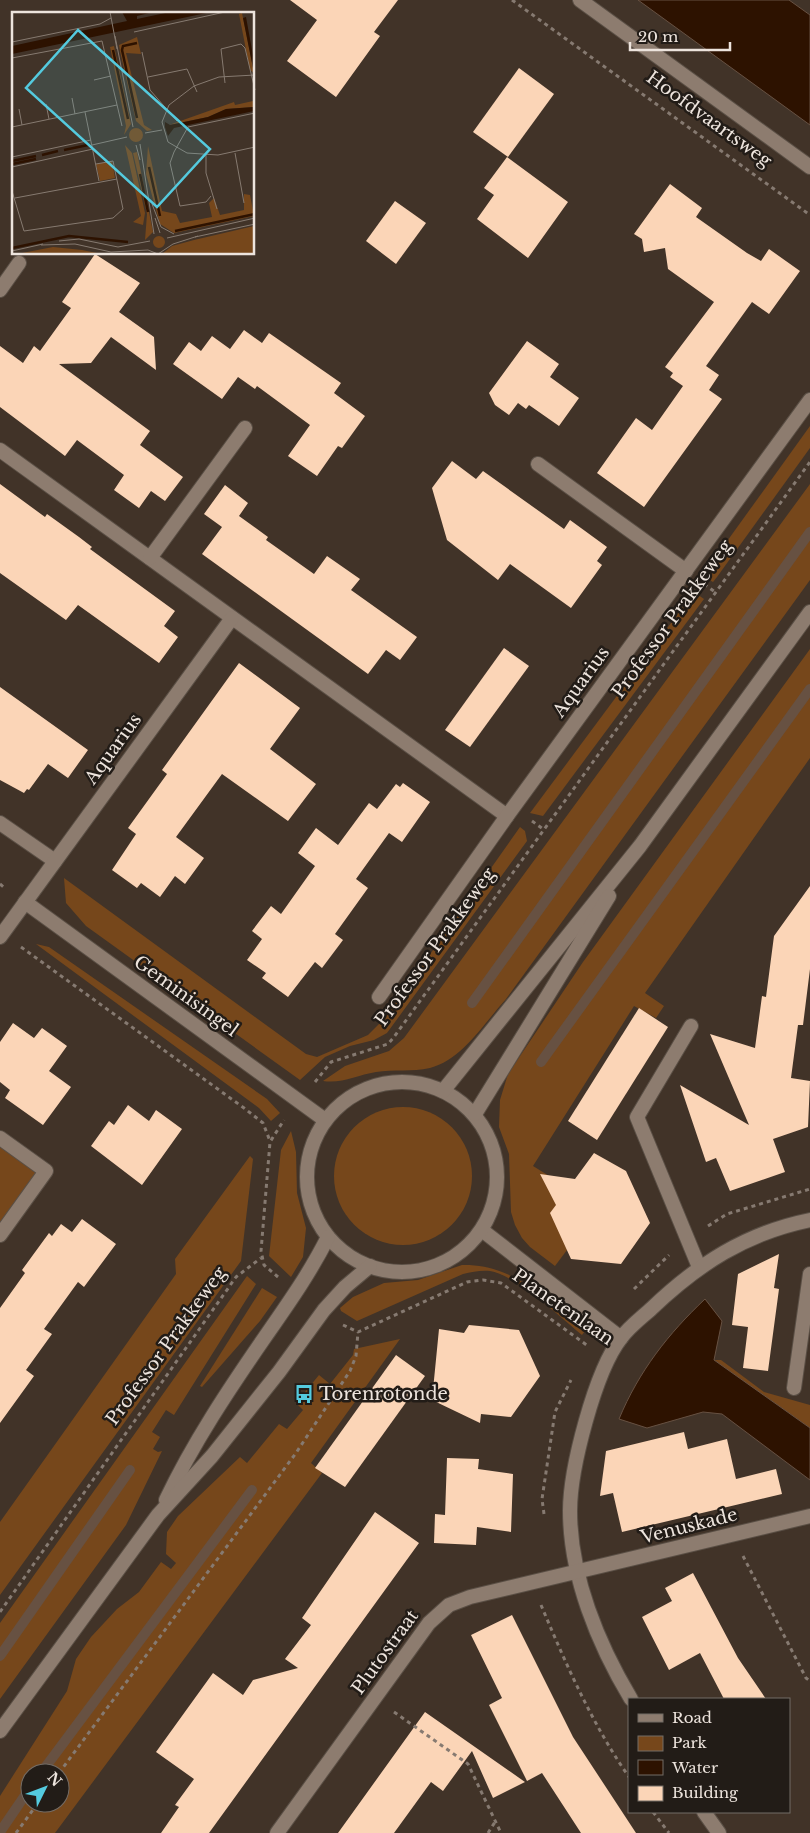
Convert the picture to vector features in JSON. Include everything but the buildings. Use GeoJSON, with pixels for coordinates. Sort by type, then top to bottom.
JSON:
{"type":"FeatureCollection","features":[{"type":"Feature","properties":{"kind":"street","name":"Hoofdvaartsweg"},"geometry":{"type":"LineString","coordinates":[[580,0],[810,167]]}},
{"type":"Feature","properties":{"kind":"street"},"geometry":{"type":"LineString","coordinates":[[0,290],[19,263]]}},
{"type":"Feature","properties":{"kind":"street","name":"Aquarius"},"geometry":{"type":"LineString","coordinates":[[379,997],[507,816],[810,400]]}},
{"type":"Feature","properties":{"kind":"street"},"geometry":{"type":"LineString","coordinates":[[150,558],[245,428]]}},
{"type":"Feature","properties":{"kind":"street"},"geometry":{"type":"LineString","coordinates":[[0,450],[507,816]]}},
{"type":"Feature","properties":{"kind":"street"},"geometry":{"type":"LineString","coordinates":[[538,464],[686,571]]}},
{"type":"Feature","properties":{"kind":"street"},"geometry":{"type":"LineString","coordinates":[[443,1091],[640,846],[810,612]]}},
{"type":"Feature","properties":{"kind":"street","name":"Aquarius"},"geometry":{"type":"LineString","coordinates":[[0,937],[232,618]]}},
{"type":"Feature","properties":{"kind":"street"},"geometry":{"type":"LineString","coordinates":[[0,822],[55,861]]}},
{"type":"Feature","properties":{"kind":"street"},"geometry":{"type":"LineString","coordinates":[[475,1114],[640,846]]}},
{"type":"Feature","properties":{"kind":"street","name":"Geminisingel"},"geometry":{"type":"LineString","coordinates":[[25,902],[325,1120]]}},
{"type":"Feature","properties":{"kind":"street"},"geometry":{"type":"LineString","coordinates":[[691,1026],[637,1117],[699,1267]]}},
{"type":"Feature","properties":{"kind":"street"},"geometry":{"type":"LineString","coordinates":[[410,1082],[443,1091],[475,1114],[492,1142],[498,1178],[493,1206],[483,1231],[456,1256],[428,1270],[396,1272],[370,1266],[328,1237],[314,1213],[305,1181],[311,1150],[325,1120],[337,1105],[357,1092],[386,1084],[410,1082]]}},
{"type":"Feature","properties":{"kind":"street"},"geometry":{"type":"LineString","coordinates":[[0,1138],[46,1171],[0,1236]]}},
{"type":"Feature","properties":{"kind":"street","name":"Planetenlaan"},"geometry":{"type":"LineString","coordinates":[[630,1698],[589,1616],[578,1573],[570,1511],[574,1467],[588,1413],[608,1361],[621,1338],[680,1281],[699,1267],[741,1243],[778,1227],[810,1220]]}},
{"type":"Feature","properties":{"kind":"street","name":"Planetenlaan"},"geometry":{"type":"LineString","coordinates":[[483,1231],[621,1338]]}},
{"type":"Feature","properties":{"kind":"street"},"geometry":{"type":"LineString","coordinates":[[158,1514],[183,1463],[264,1338],[298,1291],[328,1237]]}},
{"type":"Feature","properties":{"kind":"street"},"geometry":{"type":"LineString","coordinates":[[0,1731],[158,1514],[212,1456],[279,1372],[324,1310],[370,1266]]}},
{"type":"Feature","properties":{"kind":"street"},"geometry":{"type":"LineString","coordinates":[[794,1388],[810,1274]]}},
{"type":"Feature","properties":{"kind":"street","name":"Venuskade"},"geometry":{"type":"LineString","coordinates":[[578,1573],[810,1516]]}},
{"type":"Feature","properties":{"kind":"street","name":"Plutostraat"},"geometry":{"type":"LineString","coordinates":[[277,1833],[374,1698],[439,1612],[449,1605],[470,1597],[531,1581],[578,1573]]}},
{"type":"Feature","properties":{"kind":"street"},"geometry":{"type":"LineString","coordinates":[[705,1813],[719,1833]]}},
{"type":"Feature","properties":{"kind":"path","name":"Hoofdvaartsweg"},"geometry":{"type":"LineString","coordinates":[[512,0],[810,215]]}},
{"type":"Feature","properties":{"kind":"path","name":"Professor Prakkeweg"},"geometry":{"type":"LineString","coordinates":[[0,1612],[236,1278],[261,1258],[270,1142],[299,1100],[332,1062],[388,1044],[394,1037],[810,462]]}},
{"type":"Feature","properties":{"kind":"path"},"geometry":{"type":"LineString","coordinates":[[15,945],[22,948],[244,1108],[263,1123],[270,1142]]}},
{"type":"Feature","properties":{"kind":"path","name":"Planetenlaan"},"geometry":{"type":"LineString","coordinates":[[66,1763],[296,1453],[350,1371],[356,1356],[358,1332],[467,1282],[483,1280],[501,1283],[608,1361]]}},
{"type":"Feature","properties":{"kind":"path"},"geometry":{"type":"LineString","coordinates":[[732,1535],[806,1678],[810,1681]]}},
{"type":"Feature","properties":{"kind":"path"},"geometry":{"type":"LineString","coordinates":[[531,1581],[564,1660],[611,1752],[628,1776]]}},
{"type":"Feature","properties":{"kind":"path"},"geometry":{"type":"LineString","coordinates":[[374,1698],[468,1764],[501,1833]]}},
{"type":"Feature","properties":{"kind":"path"},"geometry":{"type":"LineString","coordinates":[[16,1833],[31,1813]]}},
{"type":"Feature","properties":{"kind":"path"},"geometry":{"type":"LineString","coordinates":[[653,1813],[669,1833]]}},
{"type":"Feature","properties":{"kind":"path"},"geometry":{"type":"LineString","coordinates":[[488,1833],[495,1822]]}},
{"type":"Feature","properties":{"kind":"green space"},"geometry":{"type":"Polygon","coordinates":[[[810,426],[810,448],[713,582],[702,576],[810,426]]]}},
{"type":"Feature","properties":{"kind":"green space"},"geometry":{"type":"Polygon","coordinates":[[[810,484],[810,580],[506,999],[463,1049],[442,1064],[423,1069],[382,1071],[343,1080],[323,1081],[345,1066],[389,1051],[404,1038],[810,484]]]}},
{"type":"Feature","properties":{"kind":"green space"},"geometry":{"type":"Polygon","coordinates":[[[694,592],[704,599],[543,816],[530,813],[694,592]]]}},
{"type":"Feature","properties":{"kind":"green space"},"geometry":{"type":"Polygon","coordinates":[[[810,649],[810,758],[645,993],[664,1006],[656,1018],[634,1006],[533,1166],[554,1179],[567,1250],[555,1266],[530,1247],[522,1238],[511,1212],[509,1154],[499,1127],[500,1100],[508,1074],[583,962],[810,649]]]}},
{"type":"Feature","properties":{"kind":"green space"},"geometry":{"type":"Polygon","coordinates":[[[520,827],[525,831],[527,841],[387,1033],[374,1040],[350,1046],[325,1057],[300,1080],[86,926],[66,903],[64,878],[306,1054],[317,1057],[368,1035],[385,1018],[520,827]]]}},
{"type":"Feature","properties":{"kind":"green space"},"geometry":{"type":"Polygon","coordinates":[[[36,944],[49,947],[267,1099],[280,1113],[271,1121],[259,1108],[36,944]]]}},
{"type":"Feature","properties":{"kind":"green space"},"geometry":{"type":"Polygon","coordinates":[[[403,1107],[417,1108],[430,1112],[442,1118],[452,1127],[461,1137],[467,1149],[471,1162],[471,1190],[467,1203],[461,1215],[452,1225],[442,1234],[430,1240],[417,1244],[403,1245],[389,1244],[376,1240],[364,1234],[354,1225],[345,1215],[339,1203],[335,1190],[334,1176],[335,1162],[339,1149],[345,1137],[354,1127],[364,1118],[376,1112],[389,1108],[403,1107]]]}},
{"type":"Feature","properties":{"kind":"green space"},"geometry":{"type":"Polygon","coordinates":[[[291,1131],[296,1152],[297,1193],[306,1228],[303,1257],[291,1277],[269,1256],[281,1150],[291,1131]]]}},
{"type":"Feature","properties":{"kind":"green space"},"geometry":{"type":"Polygon","coordinates":[[[0,1136],[43,1169],[0,1225],[0,1136]]]}},
{"type":"Feature","properties":{"kind":"green space"},"geometry":{"type":"Polygon","coordinates":[[[250,1156],[253,1159],[241,1261],[0,1595],[0,1522],[176,1274],[175,1259],[250,1156]]]}},
{"type":"Feature","properties":{"kind":"green space"},"geometry":{"type":"Polygon","coordinates":[[[462,1265],[481,1266],[514,1277],[543,1296],[585,1331],[582,1335],[551,1308],[525,1289],[501,1274],[490,1271],[463,1274],[357,1321],[341,1311],[340,1308],[353,1297],[384,1283],[418,1280],[462,1265]]]}},
{"type":"Feature","properties":{"kind":"green space"},"geometry":{"type":"Polygon","coordinates":[[[247,1276],[256,1284],[174,1415],[166,1410],[152,1432],[160,1437],[153,1449],[158,1452],[162,1451],[126,1525],[0,1699],[0,1623],[247,1276]]]}},
{"type":"Feature","properties":{"kind":"green space"},"geometry":{"type":"Polygon","coordinates":[[[262,1288],[277,1297],[260,1321],[202,1387],[200,1386],[262,1288]]]}},
{"type":"Feature","properties":{"kind":"green space"},"geometry":{"type":"Polygon","coordinates":[[[400,1339],[311,1463],[322,1473],[70,1813],[70,1763],[21,1763],[67,1691],[76,1659],[91,1637],[117,1609],[139,1592],[161,1562],[171,1569],[176,1563],[166,1554],[167,1532],[178,1516],[240,1457],[247,1463],[279,1424],[287,1429],[303,1410],[296,1403],[319,1375],[330,1384],[353,1355],[354,1349],[400,1339]]]}},
{"type":"Feature","properties":{"kind":"green space"},"geometry":{"type":"Polygon","coordinates":[[[714,1360],[721,1360],[764,1392],[810,1405],[810,1428],[714,1360]]]}},
{"type":"Feature","properties":{"kind":"green space"},"geometry":{"type":"Polygon","coordinates":[[[20,1765],[20,1813],[70,1813],[55,1833],[0,1833],[0,1796],[20,1765]]]}},
{"type":"Feature","properties":{"kind":"water"},"geometry":{"type":"Polygon","coordinates":[[[638,0],[789,0],[810,15],[810,125],[638,0]]]}},
{"type":"Feature","properties":{"kind":"water"},"geometry":{"type":"Polygon","coordinates":[[[705,1299],[722,1321],[714,1360],[810,1428],[810,1480],[722,1414],[703,1412],[647,1428],[619,1419],[645,1369],[679,1326],[705,1299]]]}},
{"type":"Feature","properties":{"kind":"waterway"},"geometry":{"type":"LineString","coordinates":[[472,1003],[810,532]]}},
{"type":"Feature","properties":{"kind":"waterway"},"geometry":{"type":"LineString","coordinates":[[541,1062],[810,689]]}},
{"type":"Feature","properties":{"kind":"waterway"},"geometry":{"type":"LineString","coordinates":[[0,1656],[130,1470]]}},
{"type":"Feature","properties":{"kind":"waterway"},"geometry":{"type":"LineString","coordinates":[[48,1763],[252,1490]]}},
{"type":"Feature","properties":{"kind":"waterway"},"geometry":{"type":"LineString","coordinates":[[0,1832],[20,1803]]}},
{"type":"Feature","properties":{"kind":"place","name":"Torenrotonde"},"geometry":{"type":"Point","coordinates":[304,1394]}}]}
